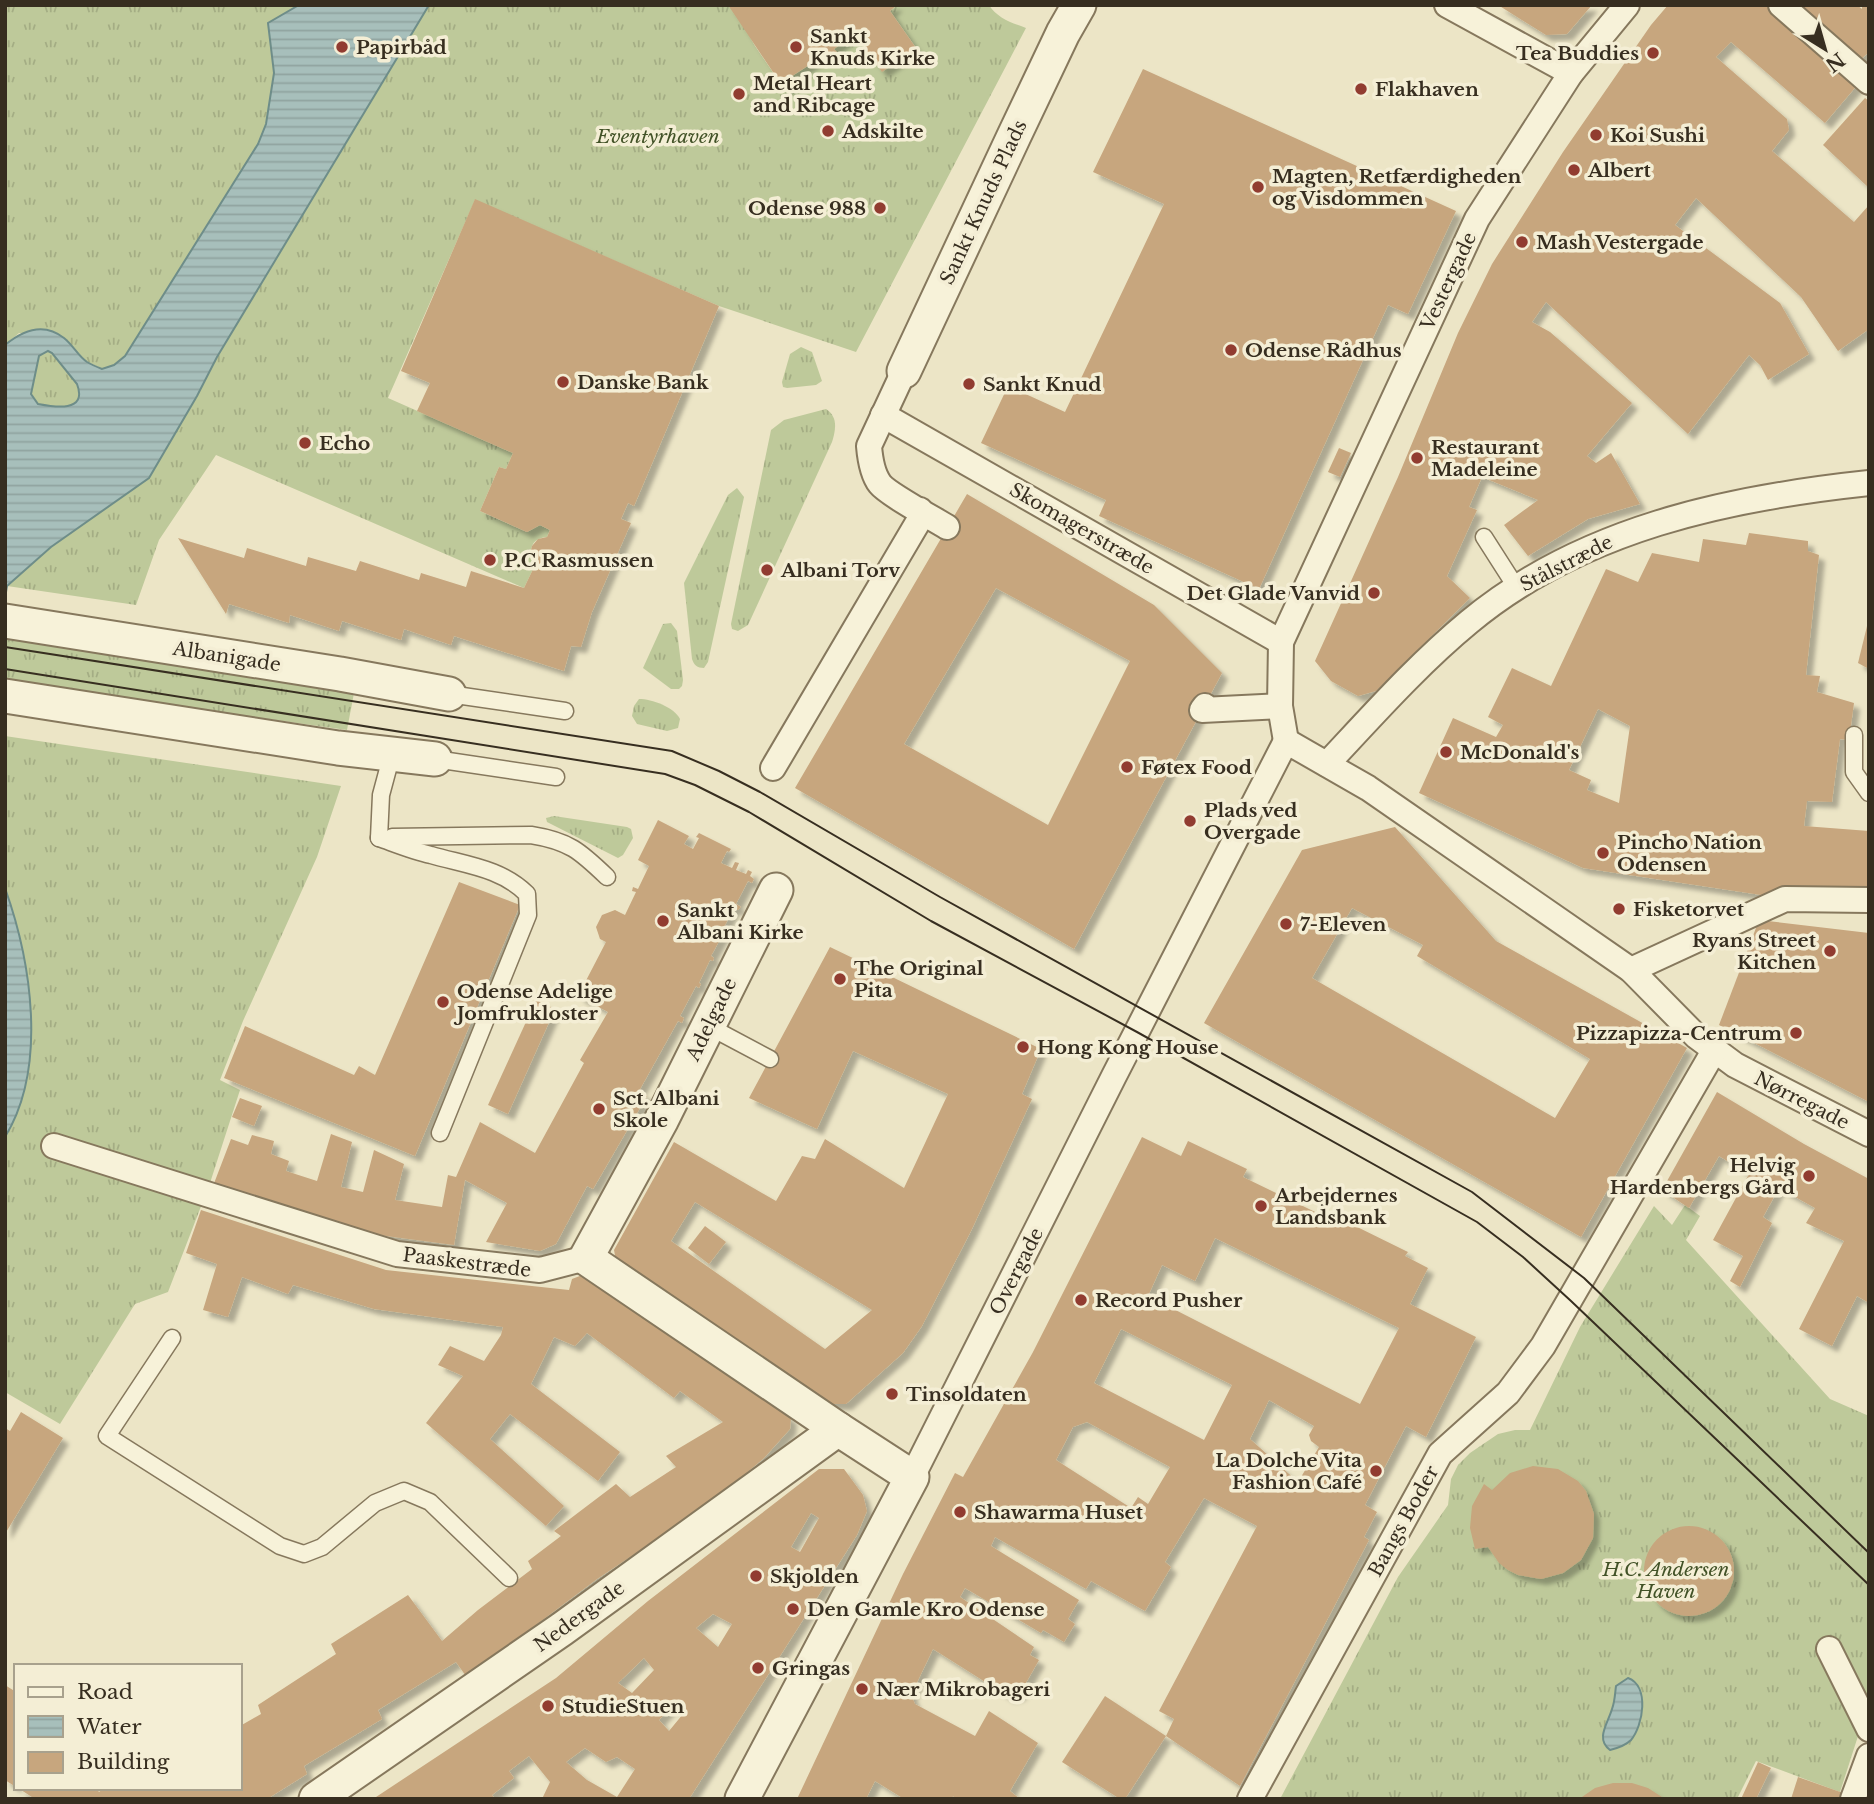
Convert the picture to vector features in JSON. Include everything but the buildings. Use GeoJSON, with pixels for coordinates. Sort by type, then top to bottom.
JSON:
{"type":"FeatureCollection","features":[{"type":"Feature","properties":{"kind":"street"},"geometry":{"type":"LineString","coordinates":[[1447,5],[1571,73]]}},
{"type":"Feature","properties":{"kind":"street","name":"Vestergade"},"geometry":{"type":"LineString","coordinates":[[1286,741],[1280,706],[1281,642],[1477,219],[1571,73],[1627,5]]}},
{"type":"Feature","properties":{"kind":"street"},"geometry":{"type":"LineString","coordinates":[[1781,5],[1869,82]]}},
{"type":"Feature","properties":{"kind":"street","name":"Sankt Knuds Plads"},"geometry":{"type":"LineString","coordinates":[[904,371],[1071,19]]}},
{"type":"Feature","properties":{"kind":"street"},"geometry":{"type":"LineString","coordinates":[[904,371],[869,446],[876,476],[883,488],[947,527]]}},
{"type":"Feature","properties":{"kind":"street","name":"Skomagerstræde"},"geometry":{"type":"LineString","coordinates":[[883,415],[1281,642]]}},
{"type":"Feature","properties":{"kind":"street","name":"Stålstræde"},"geometry":{"type":"LineString","coordinates":[[1326,764],[1469,622],[1516,587],[1598,543],[1704,509],[1785,494],[1869,483]]}},
{"type":"Feature","properties":{"kind":"street"},"geometry":{"type":"LineString","coordinates":[[773,768],[921,517],[920,510]]}},
{"type":"Feature","properties":{"kind":"street","name":"Albanigade"},"geometry":{"type":"LineString","coordinates":[[5,621],[449,694]]}},
{"type":"Feature","properties":{"kind":"street"},"geometry":{"type":"LineString","coordinates":[[5,696],[338,748],[435,759]]}},
{"type":"Feature","properties":{"kind":"street"},"geometry":{"type":"LineString","coordinates":[[1205,706],[1202,710],[1280,706]]}},
{"type":"Feature","properties":{"kind":"street"},"geometry":{"type":"LineString","coordinates":[[1286,741],[1368,788],[1631,970],[1696,1036],[1714,1049]]}},
{"type":"Feature","properties":{"kind":"street","name":"Overgade"},"geometry":{"type":"LineString","coordinates":[[743,1798],[912,1477],[1286,741]]}},
{"type":"Feature","properties":{"kind":"street","name":"Adelgade"},"geometry":{"type":"LineString","coordinates":[[586,1258],[655,1133],[776,890]]}},
{"type":"Feature","properties":{"kind":"street"},"geometry":{"type":"LineString","coordinates":[[1631,970],[1785,899],[1869,900]]}},
{"type":"Feature","properties":{"kind":"street","name":"Nørregade"},"geometry":{"type":"LineString","coordinates":[[1714,1049],[1735,1065],[1869,1134]]}},
{"type":"Feature","properties":{"kind":"street","name":"Bangs Boder"},"geometry":{"type":"LineString","coordinates":[[1250,1799],[1440,1454],[1508,1393],[1549,1338],[1714,1049]]}},
{"type":"Feature","properties":{"kind":"street","name":"Paaskestræde"},"geometry":{"type":"LineString","coordinates":[[54,1146],[397,1254],[540,1270],[586,1258]]}},
{"type":"Feature","properties":{"kind":"street"},"geometry":{"type":"LineString","coordinates":[[586,1258],[912,1477]]}},
{"type":"Feature","properties":{"kind":"street","name":"Nedergade"},"geometry":{"type":"LineString","coordinates":[[316,1799],[562,1629],[838,1429]]}},
{"type":"Feature","properties":{"kind":"street"},"geometry":{"type":"LineString","coordinates":[[1829,1649],[1869,1729]]}},
{"type":"Feature","properties":{"kind":"street"},"geometry":{"type":"LineString","coordinates":[[1853,1799],[1869,1756]]}},
{"type":"Feature","properties":{"kind":"lane"},"geometry":{"type":"LineString","coordinates":[[1485,537],[1516,587]]}},
{"type":"Feature","properties":{"kind":"lane"},"geometry":{"type":"LineString","coordinates":[[449,694],[565,711]]}},
{"type":"Feature","properties":{"kind":"lane"},"geometry":{"type":"LineString","coordinates":[[1854,735],[1854,772],[1869,793]]}},
{"type":"Feature","properties":{"kind":"lane"},"geometry":{"type":"LineString","coordinates":[[379,838],[381,795],[392,754]]}},
{"type":"Feature","properties":{"kind":"lane"},"geometry":{"type":"LineString","coordinates":[[435,759],[556,777]]}},
{"type":"Feature","properties":{"kind":"lane"},"geometry":{"type":"LineString","coordinates":[[379,838],[531,835],[552,838],[578,849],[607,877]]}},
{"type":"Feature","properties":{"kind":"lane"},"geometry":{"type":"LineString","coordinates":[[379,838],[431,855],[481,867],[516,884],[527,894],[528,915],[440,1133]]}},
{"type":"Feature","properties":{"kind":"lane"},"geometry":{"type":"LineString","coordinates":[[708,1026],[770,1059]]}},
{"type":"Feature","properties":{"kind":"lane"},"geometry":{"type":"LineString","coordinates":[[172,1338],[107,1436],[280,1546],[304,1554],[322,1547],[375,1503],[404,1491],[430,1502],[509,1578]]}},
{"type":"Feature","properties":{"kind":"green space"},"geometry":{"type":"Polygon","coordinates":[[[5,5],[299,5],[268,23],[274,73],[266,124],[258,144],[125,356],[114,365],[103,369],[85,361],[64,338],[19,333],[5,345],[5,5]]]}},
{"type":"Feature","properties":{"kind":"green space","name":"Eventyrhaven"},"geometry":{"type":"Polygon","coordinates":[[[429,5],[732,5],[755,46],[785,90],[793,85],[789,78],[826,54],[831,59],[838,55],[834,49],[854,34],[882,71],[916,48],[890,11],[897,5],[989,5],[1001,17],[1026,28],[856,352],[719,306],[475,200],[388,398],[513,453],[506,469],[499,467],[480,511],[527,532],[540,525],[550,530],[547,537],[537,540],[532,546],[536,563],[524,588],[216,455],[159,540],[136,605],[7,586],[51,547],[149,478],[217,357],[429,5]]]}},
{"type":"Feature","properties":{"kind":"green space"},"geometry":{"type":"Polygon","coordinates":[[[801,347],[812,352],[822,381],[816,385],[783,387],[790,354],[801,347]]]}},
{"type":"Feature","properties":{"kind":"green space"},"geometry":{"type":"Polygon","coordinates":[[[48,351],[77,384],[78,400],[74,404],[60,407],[38,404],[31,394],[39,356],[48,351]]]}},
{"type":"Feature","properties":{"kind":"green space"},"geometry":{"type":"Polygon","coordinates":[[[826,409],[833,416],[835,424],[832,442],[748,625],[738,631],[732,629],[771,430],[784,420],[826,409]]]}},
{"type":"Feature","properties":{"kind":"green space"},"geometry":{"type":"Polygon","coordinates":[[[737,488],[744,497],[708,662],[704,668],[695,664],[692,659],[684,583],[728,495],[737,488]]]}},
{"type":"Feature","properties":{"kind":"green space"},"geometry":{"type":"Polygon","coordinates":[[[671,623],[677,631],[683,680],[679,689],[671,689],[643,668],[663,624],[671,623]]]}},
{"type":"Feature","properties":{"kind":"green space"},"geometry":{"type":"Polygon","coordinates":[[[5,635],[354,693],[347,730],[5,682],[5,635]]]}},
{"type":"Feature","properties":{"kind":"green space"},"geometry":{"type":"Polygon","coordinates":[[[639,699],[668,707],[680,719],[678,728],[667,731],[637,724],[632,716],[639,699]]]}},
{"type":"Feature","properties":{"kind":"green space"},"geometry":{"type":"Polygon","coordinates":[[[5,736],[341,786],[317,857],[243,1021],[220,1080],[240,1090],[210,1183],[168,1292],[135,1304],[60,1424],[5,1392],[5,1137],[28,1077],[10,901],[5,888],[5,736]]]}},
{"type":"Feature","properties":{"kind":"green space"},"geometry":{"type":"Polygon","coordinates":[[[554,816],[627,827],[631,829],[633,838],[623,855],[618,858],[547,822],[546,818],[554,816]]]}},
{"type":"Feature","properties":{"kind":"green space","name":"H.C. Andersen Haven"},"geometry":{"type":"Polygon","coordinates":[[[1685,1205],[1700,1216],[1686,1240],[1830,1399],[1869,1416],[1869,1702],[1840,1792],[1756,1761],[1737,1799],[1280,1799],[1398,1577],[1448,1505],[1451,1479],[1458,1465],[1470,1453],[1498,1434],[1530,1430],[1580,1327],[1654,1206],[1672,1225],[1685,1205]]]}},
{"type":"Feature","properties":{"kind":"water"},"geometry":{"type":"Polygon","coordinates":[[[299,5],[429,5],[217,357],[149,478],[51,547],[7,586],[5,598],[5,345],[19,335],[41,329],[64,338],[84,360],[102,369],[114,365],[125,356],[258,144],[266,124],[274,73],[268,23],[299,5]],[[48,351],[39,356],[31,394],[38,404],[60,407],[74,404],[78,400],[77,384],[48,351]]]}},
{"type":"Feature","properties":{"kind":"water"},"geometry":{"type":"Polygon","coordinates":[[[5,888],[28,980],[31,1047],[27,1079],[18,1109],[5,1137],[5,888]]]}},
{"type":"Feature","properties":{"kind":"water"},"geometry":{"type":"Polygon","coordinates":[[[1628,1678],[1635,1682],[1642,1697],[1639,1726],[1631,1740],[1610,1750],[1603,1741],[1604,1731],[1613,1706],[1616,1686],[1628,1678]]]}},
{"type":"Feature","properties":{"kind":"tram line"},"geometry":{"type":"LineString","coordinates":[[5,647],[672,751],[719,771],[940,897],[1472,1192],[1584,1278],[1869,1553]]}},
{"type":"Feature","properties":{"kind":"tram line"},"geometry":{"type":"LineString","coordinates":[[5,669],[665,774],[695,785],[749,812],[931,921],[1137,1032],[1477,1222],[1523,1257],[1571,1301],[1869,1585]]}},
{"type":"Feature","properties":{"kind":"place","name":"Papirbåd"},"geometry":{"type":"Point","coordinates":[342,47]}},
{"type":"Feature","properties":{"kind":"place","name":"Sankt Knuds Kirke"},"geometry":{"type":"Point","coordinates":[796,47]}},
{"type":"Feature","properties":{"kind":"place","name":"Tea Buddies"},"geometry":{"type":"Point","coordinates":[1653,53]}},
{"type":"Feature","properties":{"kind":"place","name":"Flakhaven"},"geometry":{"type":"Point","coordinates":[1361,89]}},
{"type":"Feature","properties":{"kind":"place","name":"Metal Heart and Ribcage"},"geometry":{"type":"Point","coordinates":[739,94]}},
{"type":"Feature","properties":{"kind":"place","name":"Adskilte"},"geometry":{"type":"Point","coordinates":[828,131]}},
{"type":"Feature","properties":{"kind":"place","name":"Koi Sushi"},"geometry":{"type":"Point","coordinates":[1596,135]}},
{"type":"Feature","properties":{"kind":"place","name":"Albert"},"geometry":{"type":"Point","coordinates":[1574,170]}},
{"type":"Feature","properties":{"kind":"place","name":"Magten, Retfærdigheden og Visdommen"},"geometry":{"type":"Point","coordinates":[1258,187]}},
{"type":"Feature","properties":{"kind":"place","name":"Odense 988"},"geometry":{"type":"Point","coordinates":[880,208]}},
{"type":"Feature","properties":{"kind":"place","name":"Mash Vestergade"},"geometry":{"type":"Point","coordinates":[1522,242]}},
{"type":"Feature","properties":{"kind":"place","name":"Odense Rådhus"},"geometry":{"type":"Point","coordinates":[1231,350]}},
{"type":"Feature","properties":{"kind":"place","name":"Danske Bank"},"geometry":{"type":"Point","coordinates":[563,382]}},
{"type":"Feature","properties":{"kind":"place","name":"Sankt Knud"},"geometry":{"type":"Point","coordinates":[969,384]}},
{"type":"Feature","properties":{"kind":"place","name":"Echo"},"geometry":{"type":"Point","coordinates":[305,443]}},
{"type":"Feature","properties":{"kind":"place","name":"Restaurant Madeleine"},"geometry":{"type":"Point","coordinates":[1417,458]}},
{"type":"Feature","properties":{"kind":"place","name":"P.C Rasmussen"},"geometry":{"type":"Point","coordinates":[490,560]}},
{"type":"Feature","properties":{"kind":"place","name":"Albani Torv"},"geometry":{"type":"Point","coordinates":[767,570]}},
{"type":"Feature","properties":{"kind":"place","name":"Det Glade Vanvid"},"geometry":{"type":"Point","coordinates":[1374,593]}},
{"type":"Feature","properties":{"kind":"place","name":"McDonald's"},"geometry":{"type":"Point","coordinates":[1446,752]}},
{"type":"Feature","properties":{"kind":"place","name":"Føtex Food"},"geometry":{"type":"Point","coordinates":[1127,767]}},
{"type":"Feature","properties":{"kind":"place","name":"Plads ved Overgade"},"geometry":{"type":"Point","coordinates":[1190,821]}},
{"type":"Feature","properties":{"kind":"place","name":"Pincho Nation Odensen"},"geometry":{"type":"Point","coordinates":[1603,853]}},
{"type":"Feature","properties":{"kind":"place","name":"Fisketorvet"},"geometry":{"type":"Point","coordinates":[1619,909]}},
{"type":"Feature","properties":{"kind":"place","name":"Sankt Albani Kirke"},"geometry":{"type":"Point","coordinates":[663,921]}},
{"type":"Feature","properties":{"kind":"place","name":"7-Eleven"},"geometry":{"type":"Point","coordinates":[1286,924]}},
{"type":"Feature","properties":{"kind":"place","name":"Ryans Street Kitchen"},"geometry":{"type":"Point","coordinates":[1830,951]}},
{"type":"Feature","properties":{"kind":"place","name":"The Original Pita"},"geometry":{"type":"Point","coordinates":[840,979]}},
{"type":"Feature","properties":{"kind":"place","name":"Odense Adelige Jomfrukloster"},"geometry":{"type":"Point","coordinates":[443,1002]}},
{"type":"Feature","properties":{"kind":"place","name":"Pizzapizza-Centrum"},"geometry":{"type":"Point","coordinates":[1796,1033]}},
{"type":"Feature","properties":{"kind":"place","name":"Hong Kong House"},"geometry":{"type":"Point","coordinates":[1023,1047]}},
{"type":"Feature","properties":{"kind":"place","name":"Sct. Albani Skole"},"geometry":{"type":"Point","coordinates":[599,1109]}},
{"type":"Feature","properties":{"kind":"place","name":"Helvig Hardenbergs Gård"},"geometry":{"type":"Point","coordinates":[1809,1176]}},
{"type":"Feature","properties":{"kind":"place","name":"Arbejdernes Landsbank"},"geometry":{"type":"Point","coordinates":[1261,1206]}},
{"type":"Feature","properties":{"kind":"place","name":"Record Pusher"},"geometry":{"type":"Point","coordinates":[1081,1300]}},
{"type":"Feature","properties":{"kind":"place","name":"Tinsoldaten"},"geometry":{"type":"Point","coordinates":[892,1394]}},
{"type":"Feature","properties":{"kind":"place","name":"La Dolche Vita Fashion Café"},"geometry":{"type":"Point","coordinates":[1376,1471]}},
{"type":"Feature","properties":{"kind":"place","name":"Shawarma Huset"},"geometry":{"type":"Point","coordinates":[960,1512]}},
{"type":"Feature","properties":{"kind":"place","name":"Skjolden"},"geometry":{"type":"Point","coordinates":[756,1576]}},
{"type":"Feature","properties":{"kind":"place","name":"Den Gamle Kro Odense"},"geometry":{"type":"Point","coordinates":[793,1609]}},
{"type":"Feature","properties":{"kind":"place","name":"Gringas"},"geometry":{"type":"Point","coordinates":[758,1668]}},
{"type":"Feature","properties":{"kind":"place","name":"Nær Mikrobageri"},"geometry":{"type":"Point","coordinates":[862,1689]}},
{"type":"Feature","properties":{"kind":"place","name":"StudieStuen"},"geometry":{"type":"Point","coordinates":[548,1706]}}]}
